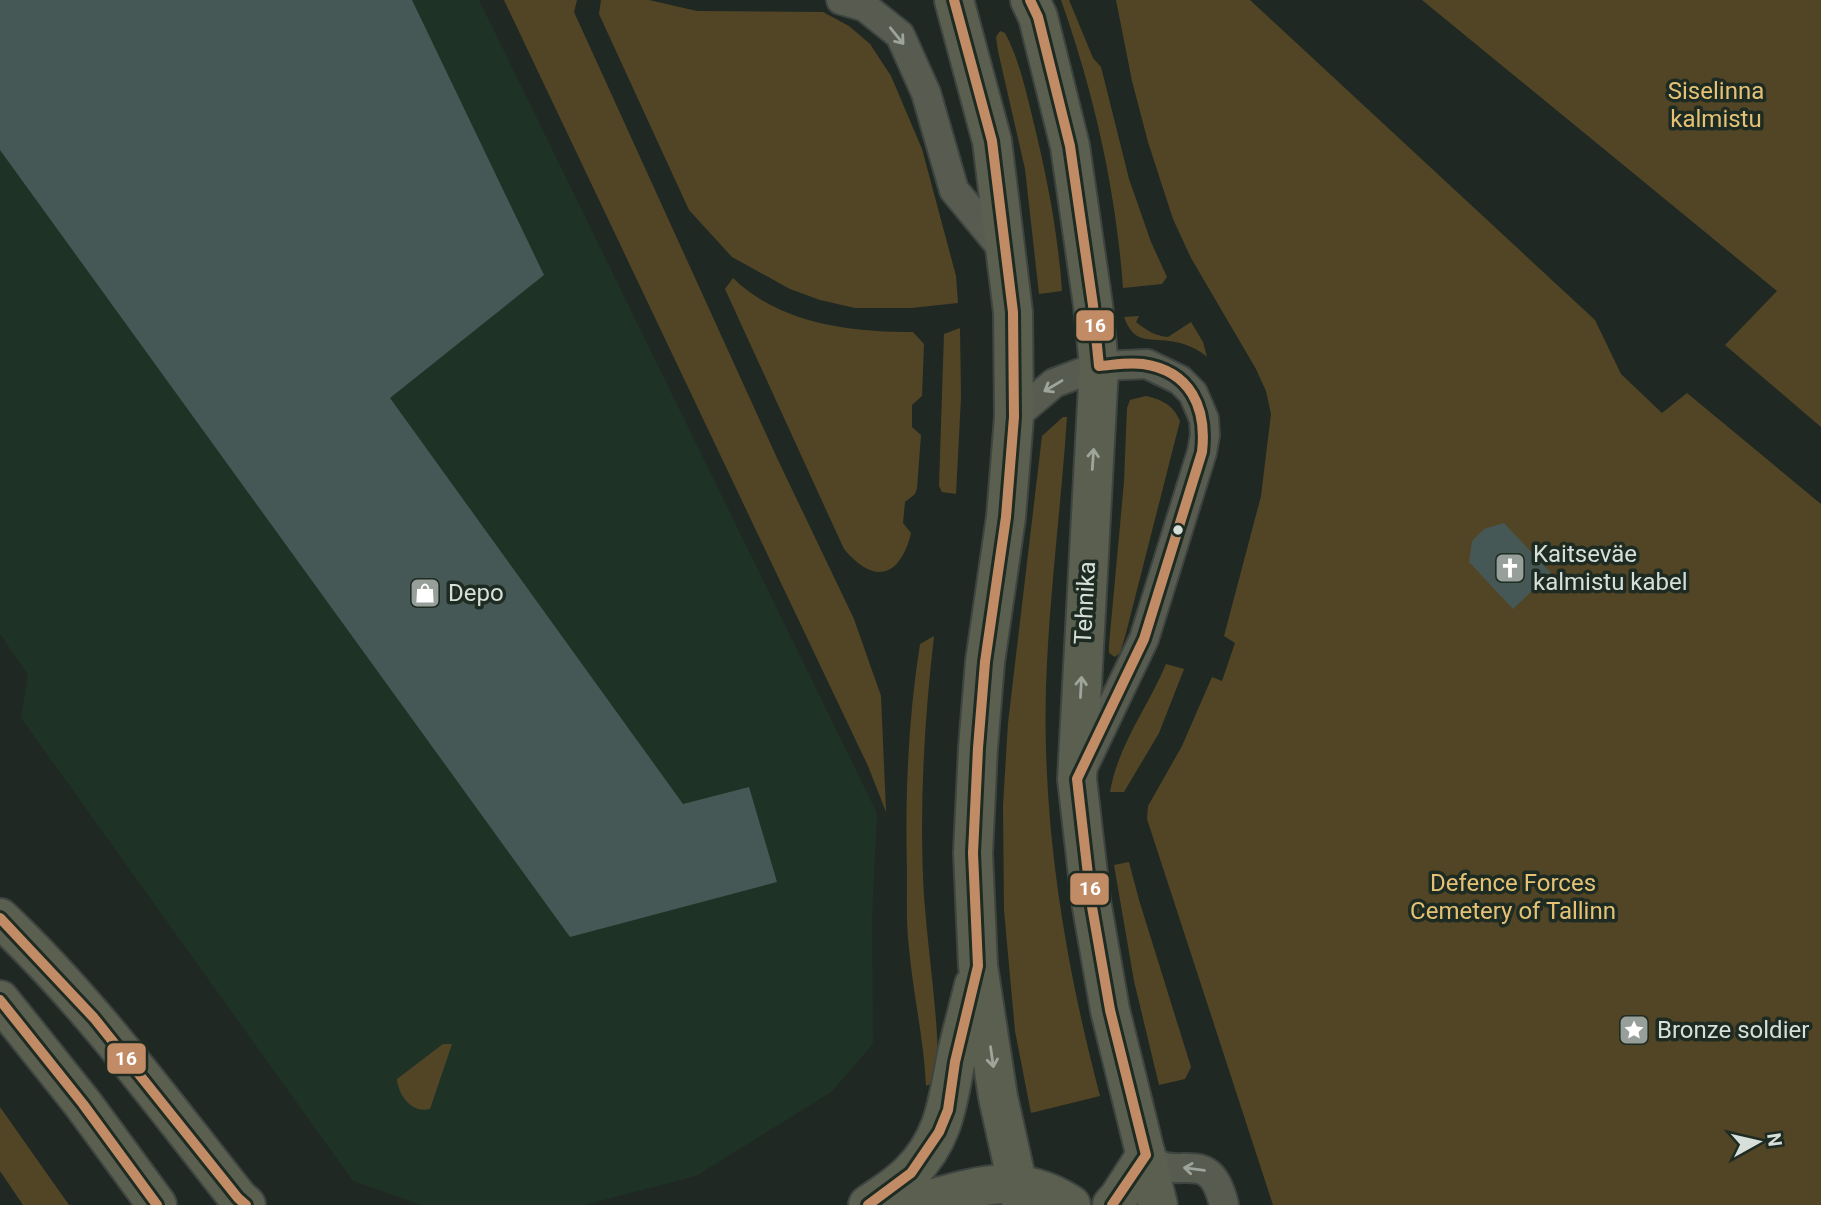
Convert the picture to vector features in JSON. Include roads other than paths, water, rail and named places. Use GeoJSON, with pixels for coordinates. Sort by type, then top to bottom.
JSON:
{"type":"FeatureCollection","features":[{"type":"Feature","properties":{"kind":"main road"},"geometry":{"type":"LineString","coordinates":[[954,0],[992,141],[1013,312],[1014,417],[1006,517],[985,662],[973,853],[978,966],[998,1097],[1020,1194]]}},
{"type":"Feature","properties":{"kind":"main road","name":"Tehnika"},"geometry":{"type":"LineString","coordinates":[[1030,0],[1038,17],[1070,146],[1099,366],[1077,779],[1091,901],[1110,1010],[1158,1205]]}},
{"type":"Feature","properties":{"kind":"main road"},"geometry":{"type":"LineString","coordinates":[[0,918],[26,942],[90,1012],[246,1205]]}},
{"type":"Feature","properties":{"kind":"main road"},"geometry":{"type":"LineString","coordinates":[[868,1205],[911,1173],[928,1152],[939,1132],[948,1110],[955,1062],[978,966]]}},
{"type":"Feature","properties":{"kind":"main road"},"geometry":{"type":"LineString","coordinates":[[0,1000],[83,1104],[157,1205]]}},
{"type":"Feature","properties":{"kind":"main road"},"geometry":{"type":"LineString","coordinates":[[1112,1205],[1146,1155]]}},
{"type":"Feature","properties":{"kind":"main road"},"geometry":{"type":"LineString","coordinates":[[908,1205],[982,1187],[1020,1194],[1038,1187],[1055,1194],[1070,1205]]}},
{"type":"Feature","properties":{"kind":"lane"},"geometry":{"type":"LineString","coordinates":[[841,0],[864,7],[900,35],[926,93],[954,190],[1006,253]]}},
{"type":"Feature","properties":{"kind":"lane"},"geometry":{"type":"LineString","coordinates":[[1014,417],[1054,383],[1099,366],[1147,364],[1180,380],[1193,393],[1204,419],[1205,435],[1144,639],[1077,779]]}},
{"type":"Feature","properties":{"kind":"lane"},"geometry":{"type":"LineString","coordinates":[[1146,1155],[1153,1163],[1163,1167],[1193,1167],[1208,1172],[1217,1183],[1224,1205]]}},
{"type":"Feature","properties":{"kind":"place","name":"Kaitseväe kalmistu kabel"},"geometry":{"type":"Point","coordinates":[1510,568]}},
{"type":"Feature","properties":{"kind":"place","name":"Depo"},"geometry":{"type":"Point","coordinates":[425,593]}},
{"type":"Feature","properties":{"kind":"place","name":"Bronze soldier"},"geometry":{"type":"Point","coordinates":[1634,1030]}},
{"type":"Feature","properties":{"kind":"park label","name":"Siselinna kalmistu"},"geometry":{"type":"Point","coordinates":[1716,105]}},
{"type":"Feature","properties":{"kind":"park label","name":"Defence Forces Cemetery of Tallinn"},"geometry":{"type":"Point","coordinates":[1513,897]}}]}
